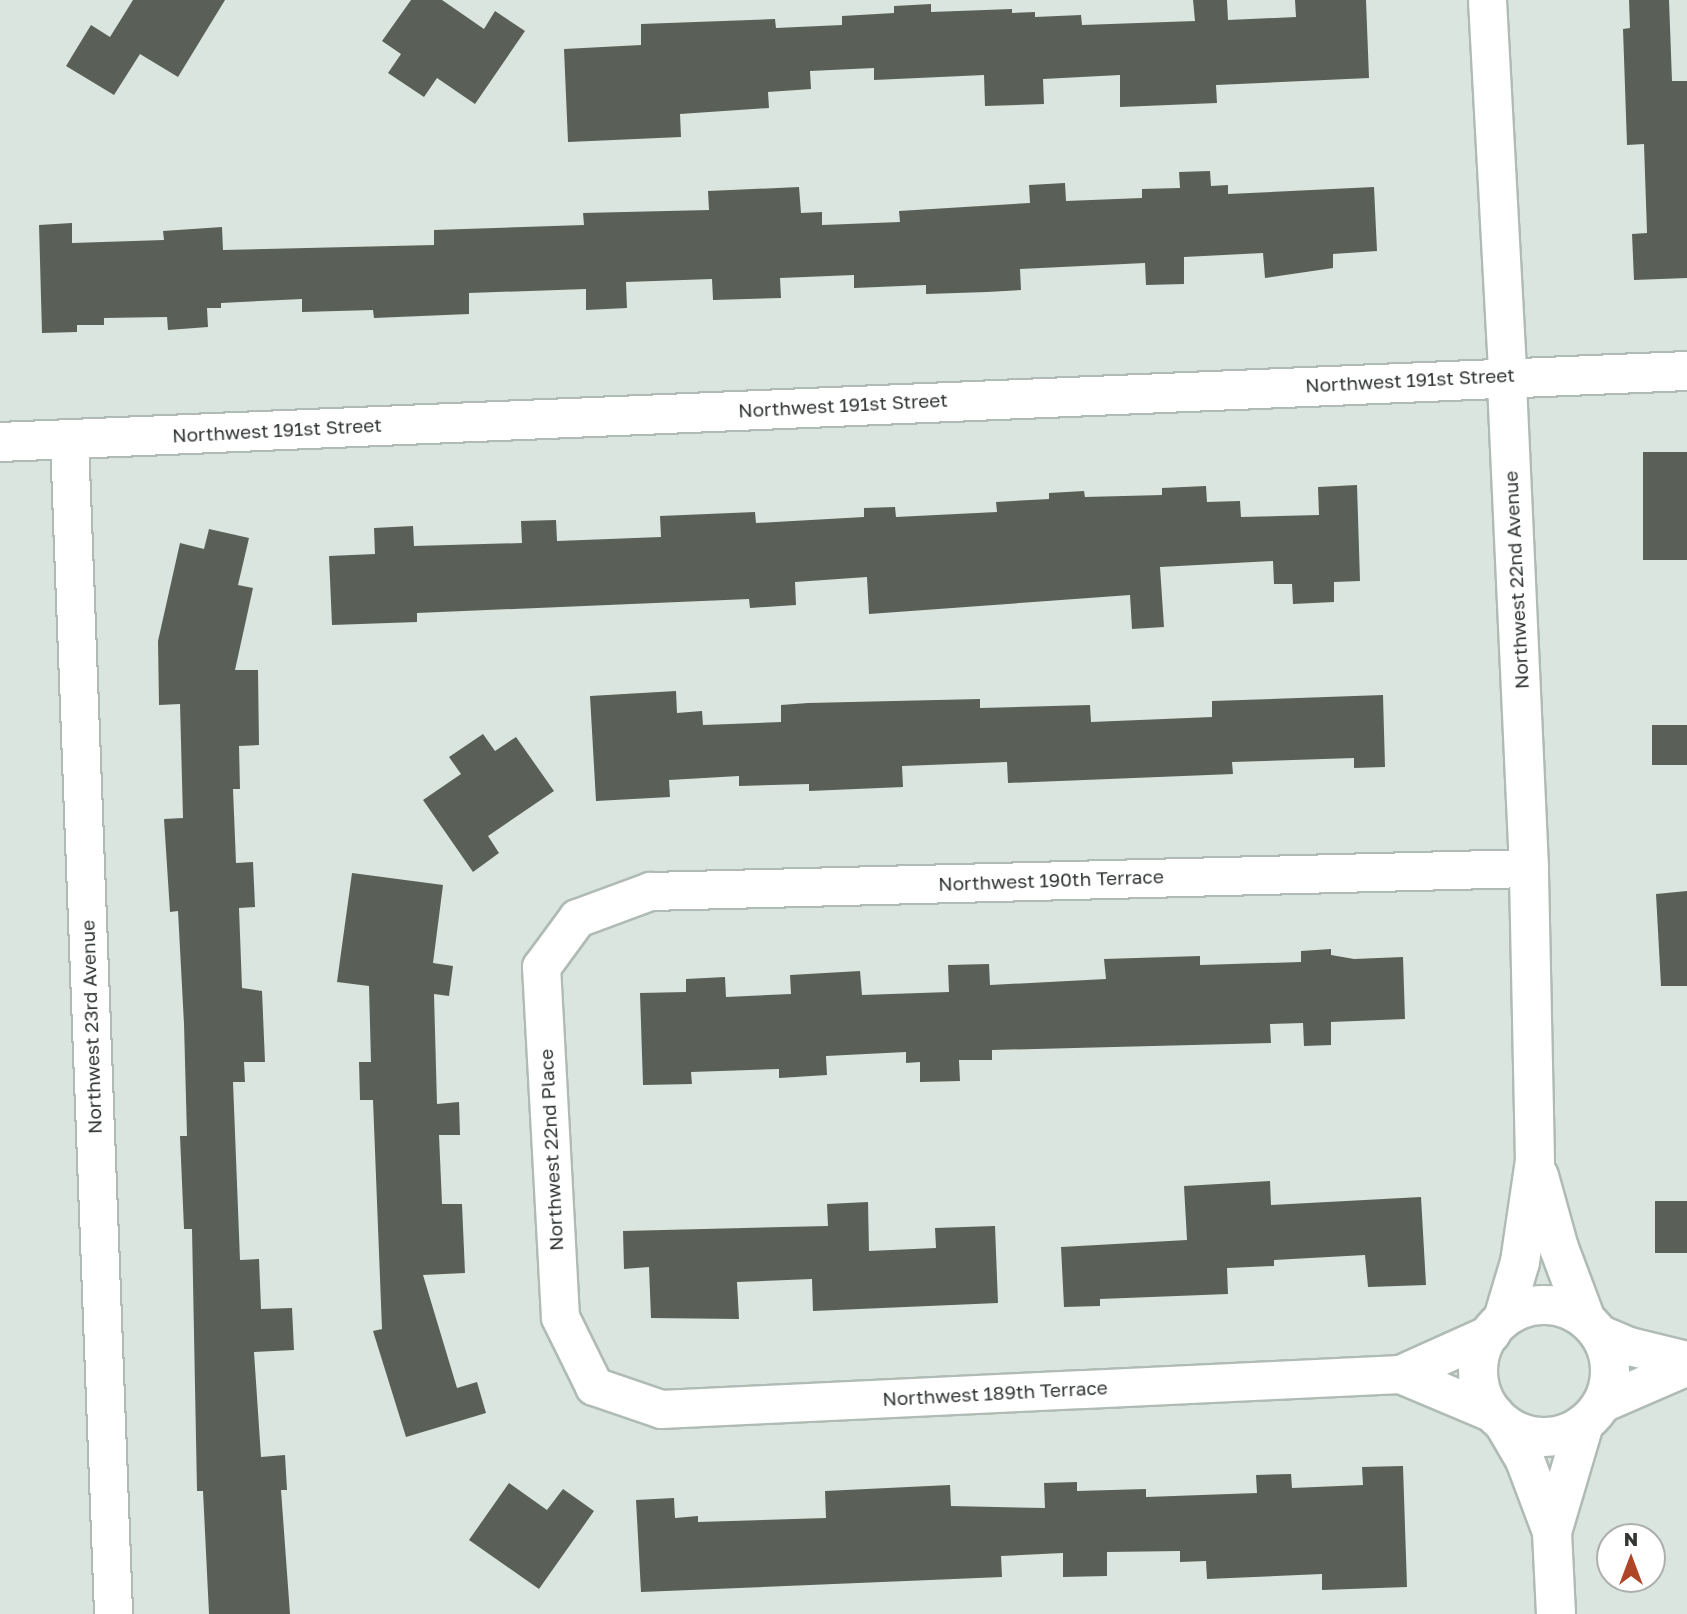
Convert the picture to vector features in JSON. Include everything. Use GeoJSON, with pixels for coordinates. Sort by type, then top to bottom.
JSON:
{"type":"FeatureCollection","features":[{"type":"Feature","properties":{"kind":"street","name":"Northwest 22nd Avenue"},"geometry":{"type":"LineString","coordinates":[[1488,0],[1529,868],[1535,1161],[1520,1262],[1497,1326]]}},
{"type":"Feature","properties":{"kind":"street","name":"Northwest 191st Street"},"geometry":{"type":"LineString","coordinates":[[0,442],[1507,375],[1687,371]]}},
{"type":"Feature","properties":{"kind":"street","name":"Northwest 23rd Avenue"},"geometry":{"type":"LineString","coordinates":[[69,440],[113,1614]]}},
{"type":"Feature","properties":{"kind":"street","name":"Northwest 190th Terrace"},"geometry":{"type":"LineString","coordinates":[[577,918],[650,891],[1529,868]]}},
{"type":"Feature","properties":{"kind":"street","name":"Northwest 22nd Place"},"geometry":{"type":"LineString","coordinates":[[577,918],[541,967],[560,1317],[594,1386]]}},
{"type":"Feature","properties":{"kind":"street","name":"Northwest 22nd Avenue"},"geometry":{"type":"LineString","coordinates":[[1535,1161],[1559,1248],[1592,1326]]}},
{"type":"Feature","properties":{"kind":"street"},"geometry":{"type":"LineString","coordinates":[[1556,1614],[1552,1532],[1525,1460],[1480,1390],[1478,1369],[1482,1346],[1497,1326],[1534,1305],[1557,1305],[1629,1346],[1687,1360]]}},
{"type":"Feature","properties":{"kind":"street","name":"Northwest 189th Terrace"},"geometry":{"type":"LineString","coordinates":[[594,1386],[661,1409],[1400,1374],[1497,1326]]}},
{"type":"Feature","properties":{"kind":"street"},"geometry":{"type":"LineString","coordinates":[[1552,1532],[1593,1413],[1611,1370],[1607,1347],[1592,1326]]}},
{"type":"Feature","properties":{"kind":"street"},"geometry":{"type":"LineString","coordinates":[[1500,1419],[1544,1437],[1565,1434],[1593,1413],[1687,1366]]}},
{"type":"Feature","properties":{"kind":"street","name":"Northwest 189th Terrace"},"geometry":{"type":"LineString","coordinates":[[1400,1374],[1500,1419]]}},
{"type":"Feature","properties":{"kind":"building"},"geometry":{"type":"Polygon","coordinates":[[[133,0],[225,0],[178,77],[140,54],[114,95],[66,66],[91,25],[110,37],[133,0]]]}},
{"type":"Feature","properties":{"kind":"building"},"geometry":{"type":"Polygon","coordinates":[[[411,0],[442,0],[484,29],[495,11],[525,31],[475,104],[437,78],[424,97],[388,73],[401,54],[382,41],[411,0]]]}},
{"type":"Feature","properties":{"kind":"building"},"geometry":{"type":"Polygon","coordinates":[[[1193,0],[1227,0],[1228,20],[1296,17],[1295,0],[1366,0],[1369,78],[1216,85],[1217,103],[1120,107],[1120,75],[1043,79],[1044,104],[985,106],[984,75],[874,80],[874,68],[810,71],[811,89],[768,92],[769,108],[680,114],[681,137],[568,142],[564,49],[641,45],[641,24],[775,19],[776,28],[842,25],[842,16],[894,13],[894,6],[931,4],[931,12],[1012,9],[1012,13],[1035,12],[1035,17],[1081,15],[1082,25],[1195,21],[1193,0]]]}},
{"type":"Feature","properties":{"kind":"building"},"geometry":{"type":"Polygon","coordinates":[[[1629,0],[1669,0],[1672,81],[1687,81],[1687,278],[1634,280],[1632,234],[1647,233],[1644,144],[1627,145],[1623,29],[1630,28],[1629,0]]]}},
{"type":"Feature","properties":{"kind":"building"},"geometry":{"type":"Polygon","coordinates":[[[1210,171],[1211,186],[1228,185],[1228,194],[1374,187],[1377,251],[1333,254],[1333,268],[1265,278],[1263,253],[1184,257],[1184,284],[1146,285],[1145,263],[1020,269],[1021,290],[987,292],[926,294],[926,285],[854,288],[854,275],[780,278],[781,298],[713,300],[712,279],[626,282],[627,308],[586,310],[586,289],[469,293],[469,314],[374,318],[373,310],[302,312],[302,299],[221,303],[221,308],[207,308],[208,327],[168,330],[167,317],[104,318],[104,325],[77,325],[77,332],[42,333],[39,225],[72,223],[72,243],[164,240],[163,231],[222,227],[223,250],[434,245],[434,230],[584,225],[583,213],[709,210],[708,191],[799,187],[801,213],[822,212],[822,225],[900,222],[899,211],[1030,203],[1029,185],[1065,183],[1066,201],[1142,198],[1142,189],[1180,188],[1179,172],[1210,171]]]}},
{"type":"Feature","properties":{"kind":"building"},"geometry":{"type":"Polygon","coordinates":[[[1643,452],[1687,452],[1687,560],[1643,560],[1643,452]]]}},
{"type":"Feature","properties":{"kind":"building"},"geometry":{"type":"Polygon","coordinates":[[[1357,485],[1360,581],[1334,582],[1334,602],[1293,604],[1292,584],[1274,584],[1273,561],[1160,567],[1164,627],[1132,629],[1130,595],[869,614],[867,577],[795,582],[796,605],[750,608],[749,599],[417,613],[417,622],[332,625],[329,556],[375,554],[374,528],[413,526],[414,546],[522,543],[521,521],[556,520],[557,541],[661,537],[660,516],[755,512],[756,523],[864,517],[864,508],[895,507],[896,517],[997,512],[996,502],[1049,499],[1049,493],[1084,491],[1085,497],[1162,495],[1162,488],[1206,486],[1207,502],[1240,501],[1241,517],[1319,515],[1318,487],[1357,485]]]}},
{"type":"Feature","properties":{"kind":"building"},"geometry":{"type":"Polygon","coordinates":[[[209,529],[249,538],[238,585],[253,588],[235,670],[258,670],[259,745],[239,746],[240,789],[233,789],[236,863],[253,862],[255,907],[239,908],[242,988],[262,991],[265,1062],[244,1062],[245,1082],[233,1082],[240,1260],[259,1259],[261,1309],[292,1308],[294,1350],[254,1352],[261,1457],[285,1455],[287,1490],[281,1490],[290,1614],[209,1614],[203,1491],[197,1491],[192,1229],[184,1229],[180,1136],[187,1136],[184,1024],[178,911],[170,912],[164,819],[183,818],[180,704],[159,705],[158,641],[180,543],[204,549],[209,529]]]}},
{"type":"Feature","properties":{"kind":"building"},"geometry":{"type":"Polygon","coordinates":[[[676,691],[677,713],[702,711],[703,725],[781,722],[781,705],[808,703],[980,699],[980,708],[1090,705],[1091,722],[1212,717],[1212,701],[1383,695],[1385,767],[1354,768],[1354,758],[1232,762],[1233,774],[1008,783],[1007,762],[902,766],[903,787],[809,791],[809,784],[739,786],[739,776],[669,780],[670,797],[596,801],[590,696],[676,691]]]}},
{"type":"Feature","properties":{"kind":"building"},"geometry":{"type":"Polygon","coordinates":[[[1652,725],[1687,725],[1687,765],[1652,765],[1652,725]]]}},
{"type":"Feature","properties":{"kind":"building"},"geometry":{"type":"Polygon","coordinates":[[[483,734],[495,751],[516,737],[554,791],[488,836],[499,853],[473,872],[423,800],[461,774],[449,757],[483,734]]]}},
{"type":"Feature","properties":{"kind":"building"},"geometry":{"type":"Polygon","coordinates":[[[352,873],[443,885],[433,963],[453,966],[449,996],[434,994],[437,1104],[459,1102],[460,1135],[439,1135],[442,1204],[462,1204],[465,1273],[423,1275],[457,1388],[477,1382],[486,1413],[406,1437],[373,1331],[382,1329],[373,1100],[360,1100],[359,1062],[371,1062],[369,986],[337,982],[352,873]]]}},
{"type":"Feature","properties":{"kind":"building"},"geometry":{"type":"Polygon","coordinates":[[[1687,891],[1687,986],[1661,986],[1656,894],[1687,891]]]}},
{"type":"Feature","properties":{"kind":"building"},"geometry":{"type":"Polygon","coordinates":[[[1331,949],[1331,955],[1354,959],[1403,957],[1405,1019],[1331,1022],[1331,1045],[1304,1046],[1303,1023],[1270,1024],[1271,1043],[992,1050],[992,1060],[959,1060],[960,1081],[920,1082],[920,1062],[906,1063],[906,1052],[826,1056],[827,1075],[779,1078],[779,1069],[691,1072],[692,1084],[643,1085],[640,993],[686,992],[686,979],[725,977],[726,997],[791,994],[790,975],[860,971],[862,995],[949,992],[948,965],[989,964],[990,985],[1106,979],[1104,959],[1200,956],[1200,965],[1301,962],[1301,951],[1331,949]]]}},
{"type":"Feature","properties":{"kind":"building"},"geometry":{"type":"Polygon","coordinates":[[[1270,1181],[1271,1205],[1421,1197],[1426,1285],[1368,1287],[1365,1255],[1274,1260],[1274,1266],[1227,1268],[1228,1294],[1100,1299],[1100,1306],[1064,1307],[1061,1247],[1187,1240],[1184,1186],[1270,1181]]]}},
{"type":"Feature","properties":{"kind":"building"},"geometry":{"type":"Polygon","coordinates":[[[1655,1201],[1687,1201],[1687,1253],[1655,1253],[1655,1201]]]}},
{"type":"Feature","properties":{"kind":"building"},"geometry":{"type":"Polygon","coordinates":[[[868,1202],[869,1251],[936,1248],[935,1228],[995,1226],[998,1303],[813,1311],[812,1279],[737,1282],[739,1319],[651,1318],[649,1267],[624,1269],[623,1231],[828,1226],[827,1204],[868,1202]]]}},
{"type":"Feature","properties":{"kind":"building"},"geometry":{"type":"Polygon","coordinates":[[[1403,1466],[1407,1587],[1322,1590],[1322,1574],[1207,1579],[1206,1561],[1180,1562],[1180,1551],[1107,1552],[1107,1576],[1063,1577],[1063,1553],[1001,1556],[1002,1577],[641,1592],[636,1500],[674,1498],[675,1518],[698,1516],[698,1522],[826,1518],[825,1491],[950,1485],[951,1506],[1045,1508],[1044,1483],[1077,1482],[1077,1491],[1146,1489],[1146,1497],[1257,1493],[1256,1475],[1291,1474],[1292,1488],[1363,1485],[1362,1467],[1403,1466]]]}},
{"type":"Feature","properties":{"kind":"building"},"geometry":{"type":"Polygon","coordinates":[[[509,1483],[547,1510],[563,1489],[594,1511],[539,1589],[469,1540],[509,1483]]]}}]}
